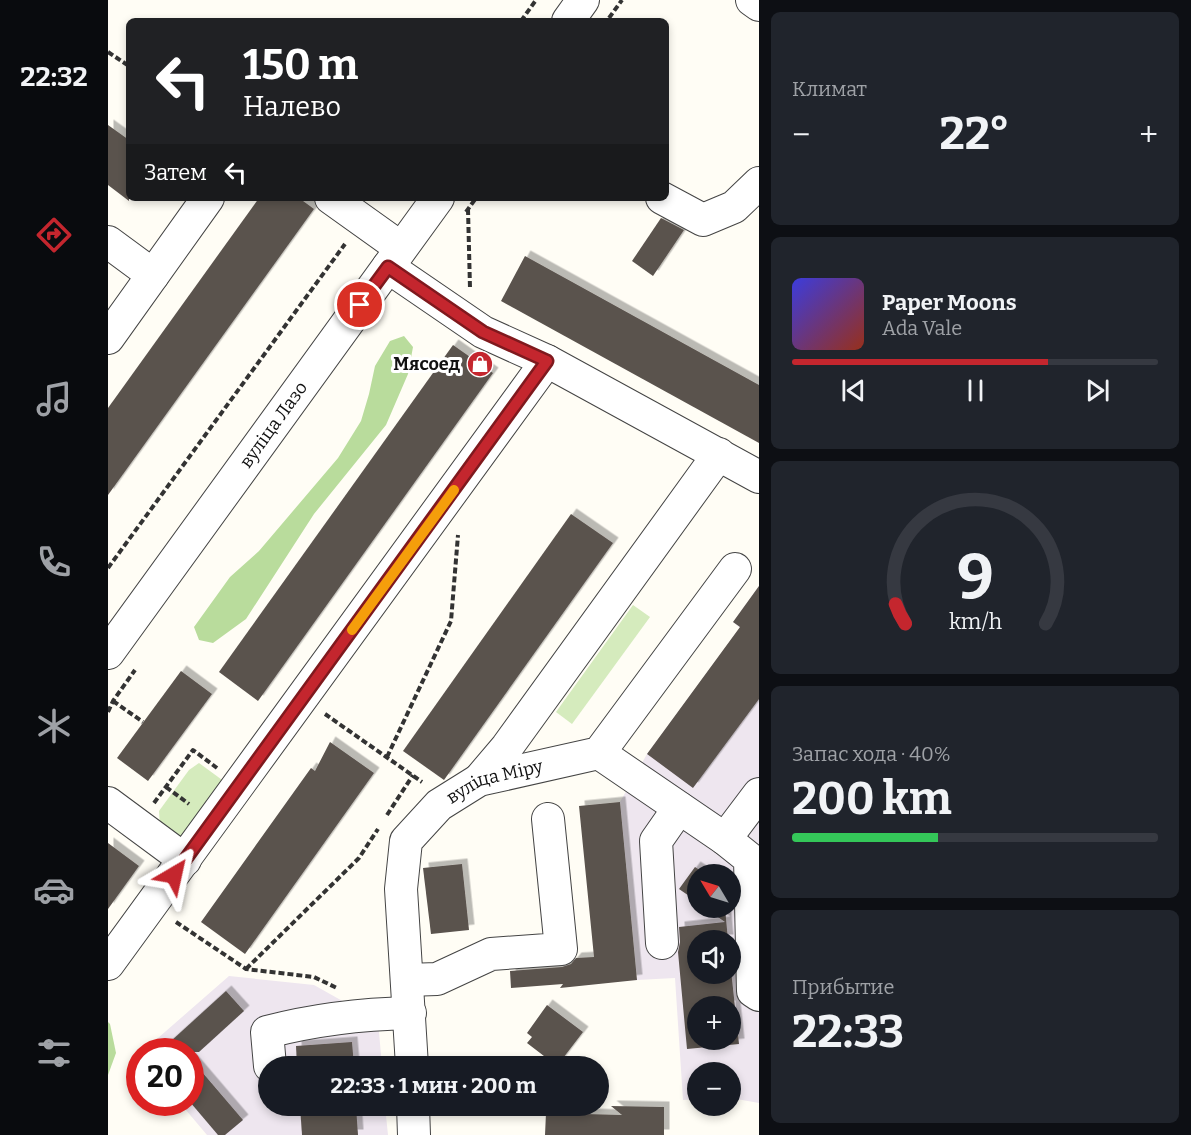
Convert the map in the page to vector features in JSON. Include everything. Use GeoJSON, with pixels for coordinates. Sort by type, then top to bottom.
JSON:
{"type":"FeatureCollection","features":[{"type":"Feature","properties":{"kind":"street"},"geometry":{"type":"LineString","coordinates":[[570,18],[583,0]]}},
{"type":"Feature","properties":{"kind":"street"},"geometry":{"type":"LineString","coordinates":[[752,0],[759,5]]}},
{"type":"Feature","properties":{"kind":"street"},"geometry":{"type":"LineString","coordinates":[[668,201],[703,220],[734,207],[759,183]]}},
{"type":"Feature","properties":{"kind":"street"},"geometry":{"type":"LineString","coordinates":[[108,338],[206,201]]}},
{"type":"Feature","properties":{"kind":"street"},"geometry":{"type":"LineString","coordinates":[[335,201],[362,220],[395,258],[483,332],[547,361],[759,477]]}},
{"type":"Feature","properties":{"kind":"street","name":"вуліца Лазо"},"geometry":{"type":"LineString","coordinates":[[108,653],[436,201]]}},
{"type":"Feature","properties":{"kind":"street"},"geometry":{"type":"LineString","coordinates":[[108,242],[153,275]]}},
{"type":"Feature","properties":{"kind":"street"},"geometry":{"type":"LineString","coordinates":[[108,964],[547,361]]}},
{"type":"Feature","properties":{"kind":"street"},"geometry":{"type":"LineString","coordinates":[[479,780],[507,747],[719,454]]}},
{"type":"Feature","properties":{"kind":"street"},"geometry":{"type":"LineString","coordinates":[[735,568],[599,753],[679,808],[741,831]]}},
{"type":"Feature","properties":{"kind":"street","name":"вуліца Міру"},"geometry":{"type":"LineString","coordinates":[[412,1056],[401,889],[406,840],[439,805],[479,780],[599,753]]}},
{"type":"Feature","properties":{"kind":"street"},"geometry":{"type":"LineString","coordinates":[[759,794],[741,831],[750,859],[753,991],[759,995]]}},
{"type":"Feature","properties":{"kind":"street"},"geometry":{"type":"LineString","coordinates":[[108,803],[185,860]]}},
{"type":"Feature","properties":{"kind":"street"},"geometry":{"type":"LineString","coordinates":[[662,943],[656,841],[679,808]]}},
{"type":"Feature","properties":{"kind":"street"},"geometry":{"type":"LineString","coordinates":[[407,980],[437,979],[491,954],[561,949],[548,819]]}},
{"type":"Feature","properties":{"kind":"street"},"geometry":{"type":"LineString","coordinates":[[269,1056],[267,1032],[294,1025],[410,1012]]}},
{"type":"Feature","properties":{"kind":"street"},"geometry":{"type":"LineString","coordinates":[[413,1116],[414,1135]]}},
{"type":"Feature","properties":{"kind":"path"},"geometry":{"type":"LineString","coordinates":[[523,18],[536,0]]}},
{"type":"Feature","properties":{"kind":"path"},"geometry":{"type":"LineString","coordinates":[[608,18],[622,0]]}},
{"type":"Feature","properties":{"kind":"path"},"geometry":{"type":"LineString","coordinates":[[108,52],[126,64]]}},
{"type":"Feature","properties":{"kind":"path"},"geometry":{"type":"LineString","coordinates":[[468,209],[471,298]]}},
{"type":"Feature","properties":{"kind":"path"},"geometry":{"type":"LineString","coordinates":[[108,568],[362,220]]}},
{"type":"Feature","properties":{"kind":"path"},"geometry":{"type":"LineString","coordinates":[[387,757],[451,621],[459,525]]}},
{"type":"Feature","properties":{"kind":"path"},"geometry":{"type":"LineString","coordinates":[[303,698],[447,799]]}},
{"type":"Feature","properties":{"kind":"path"},"geometry":{"type":"LineString","coordinates":[[113,701],[143,722]]}},
{"type":"Feature","properties":{"kind":"path"},"geometry":{"type":"LineString","coordinates":[[137,825],[193,750],[239,784]]}},
{"type":"Feature","properties":{"kind":"path"},"geometry":{"type":"LineString","coordinates":[[246,969],[359,858],[412,775]]}},
{"type":"Feature","properties":{"kind":"path"},"geometry":{"type":"LineString","coordinates":[[151,905],[246,969],[314,976],[345,992]]}},
{"type":"Feature","properties":{"kind":"shaded area"},"geometry":{"type":"Polygon","coordinates":[[[759,586],[759,1103],[741,1100],[741,1062],[687,1062],[687,1100],[683,1100],[675,978],[637,980],[620,802],[647,754],[740,628],[733,622],[759,586]]]}},
{"type":"Feature","properties":{"kind":"shaded area"},"geometry":{"type":"Polygon","coordinates":[[[229,976],[314,985],[378,1021],[381,1056],[258,1056],[258,1116],[386,1116],[388,1135],[207,1135],[191,1116],[204,1116],[204,1038],[158,1038],[229,976]]]}},
{"type":"Feature","properties":{"kind":"green space"},"geometry":{"type":"Polygon","coordinates":[[[404,336],[413,347],[408,374],[386,425],[314,514],[246,619],[213,643],[199,640],[194,627],[230,577],[259,551],[338,458],[361,421],[375,366],[390,341],[404,336]]]}},
{"type":"Feature","properties":{"kind":"green space"},"geometry":{"type":"Polygon","coordinates":[[[633,605],[650,617],[572,724],[556,712],[633,605]]]}},
{"type":"Feature","properties":{"kind":"green space"},"geometry":{"type":"Polygon","coordinates":[[[199,763],[229,785],[180,840],[160,827],[159,811],[189,770],[199,763]]]}},
{"type":"Feature","properties":{"kind":"green space"},"geometry":{"type":"Polygon","coordinates":[[[108,1022],[116,1053],[108,1075],[108,1022]]]}},
{"type":"Feature","properties":{"kind":"building"},"geometry":{"type":"Polygon","coordinates":[[[108,125],[126,138],[126,199],[108,185],[108,125]]]}},
{"type":"Feature","properties":{"kind":"building"},"geometry":{"type":"Polygon","coordinates":[[[257,201],[303,201],[314,209],[108,495],[108,408],[257,201]]]}},
{"type":"Feature","properties":{"kind":"building"},"geometry":{"type":"Polygon","coordinates":[[[661,218],[684,230],[653,276],[632,261],[661,218]]]}},
{"type":"Feature","properties":{"kind":"building"},"geometry":{"type":"Polygon","coordinates":[[[525,256],[759,385],[759,443],[501,301],[525,256]]]}},
{"type":"Feature","properties":{"kind":"building"},"geometry":{"type":"Polygon","coordinates":[[[453,345],[493,373],[258,701],[219,672],[453,345]]]}},
{"type":"Feature","properties":{"kind":"building"},"geometry":{"type":"Polygon","coordinates":[[[571,514],[613,543],[444,780],[403,751],[571,514]]]}},
{"type":"Feature","properties":{"kind":"building"},"geometry":{"type":"Polygon","coordinates":[[[759,586],[759,699],[693,788],[647,754],[740,627],[733,622],[759,586]]]}},
{"type":"Feature","properties":{"kind":"building"},"geometry":{"type":"Polygon","coordinates":[[[181,671],[212,694],[148,781],[117,758],[181,671]]]}},
{"type":"Feature","properties":{"kind":"building"},"geometry":{"type":"Polygon","coordinates":[[[330,742],[374,773],[245,954],[201,922],[311,768],[315,771],[330,742]]]}},
{"type":"Feature","properties":{"kind":"building"},"geometry":{"type":"Polygon","coordinates":[[[620,802],[637,980],[560,988],[563,984],[511,988],[510,971],[562,967],[571,964],[576,958],[594,957],[579,806],[620,802]]]}},
{"type":"Feature","properties":{"kind":"building"},"geometry":{"type":"Polygon","coordinates":[[[108,843],[139,866],[108,909],[108,843]]]}},
{"type":"Feature","properties":{"kind":"building"},"geometry":{"type":"Polygon","coordinates":[[[462,864],[469,930],[431,934],[423,868],[462,864]]]}},
{"type":"Feature","properties":{"kind":"building"},"geometry":{"type":"Polygon","coordinates":[[[687,878],[687,894],[679,889],[687,878]]]}},
{"type":"Feature","properties":{"kind":"building"},"geometry":{"type":"Polygon","coordinates":[[[719,918],[726,918],[727,930],[687,930],[687,984],[732,984],[734,996],[687,996],[687,1049],[678,952],[679,927],[725,922],[719,918]]]}},
{"type":"Feature","properties":{"kind":"building"},"geometry":{"type":"Polygon","coordinates":[[[226,991],[244,1011],[204,1047],[204,1038],[174,1038],[226,991]]]}},
{"type":"Feature","properties":{"kind":"building"},"geometry":{"type":"Polygon","coordinates":[[[547,1005],[583,1032],[565,1056],[544,1056],[527,1043],[532,1037],[527,1033],[547,1005]]]}},
{"type":"Feature","properties":{"kind":"building"},"geometry":{"type":"Polygon","coordinates":[[[352,1042],[353,1056],[296,1056],[296,1046],[352,1042]]]}},
{"type":"Feature","properties":{"kind":"building"},"geometry":{"type":"Polygon","coordinates":[[[204,1074],[243,1120],[225,1135],[218,1135],[202,1116],[204,1116],[204,1074]]]}},
{"type":"Feature","properties":{"kind":"building"},"geometry":{"type":"Polygon","coordinates":[[[611,1106],[664,1107],[664,1135],[545,1135],[546,1116],[622,1115],[611,1106]]]}},
{"type":"Feature","properties":{"kind":"building"},"geometry":{"type":"Polygon","coordinates":[[[301,1116],[357,1116],[358,1135],[302,1135],[301,1116]]]}},
{"type":"Feature","properties":{"kind":"slow traffic"},"geometry":{"type":"LineString","coordinates":[[352,630],[454,490]]}},
{"type":"Feature","properties":{"kind":"place","name":"Мясоед"},"geometry":{"type":"Point","coordinates":[480,364]}},
{"type":"Feature","properties":{"kind":"route"},"geometry":{"type":"LineString","coordinates":[[174,875],[547,361],[483,332],[388,267],[360,305]]}}]}
